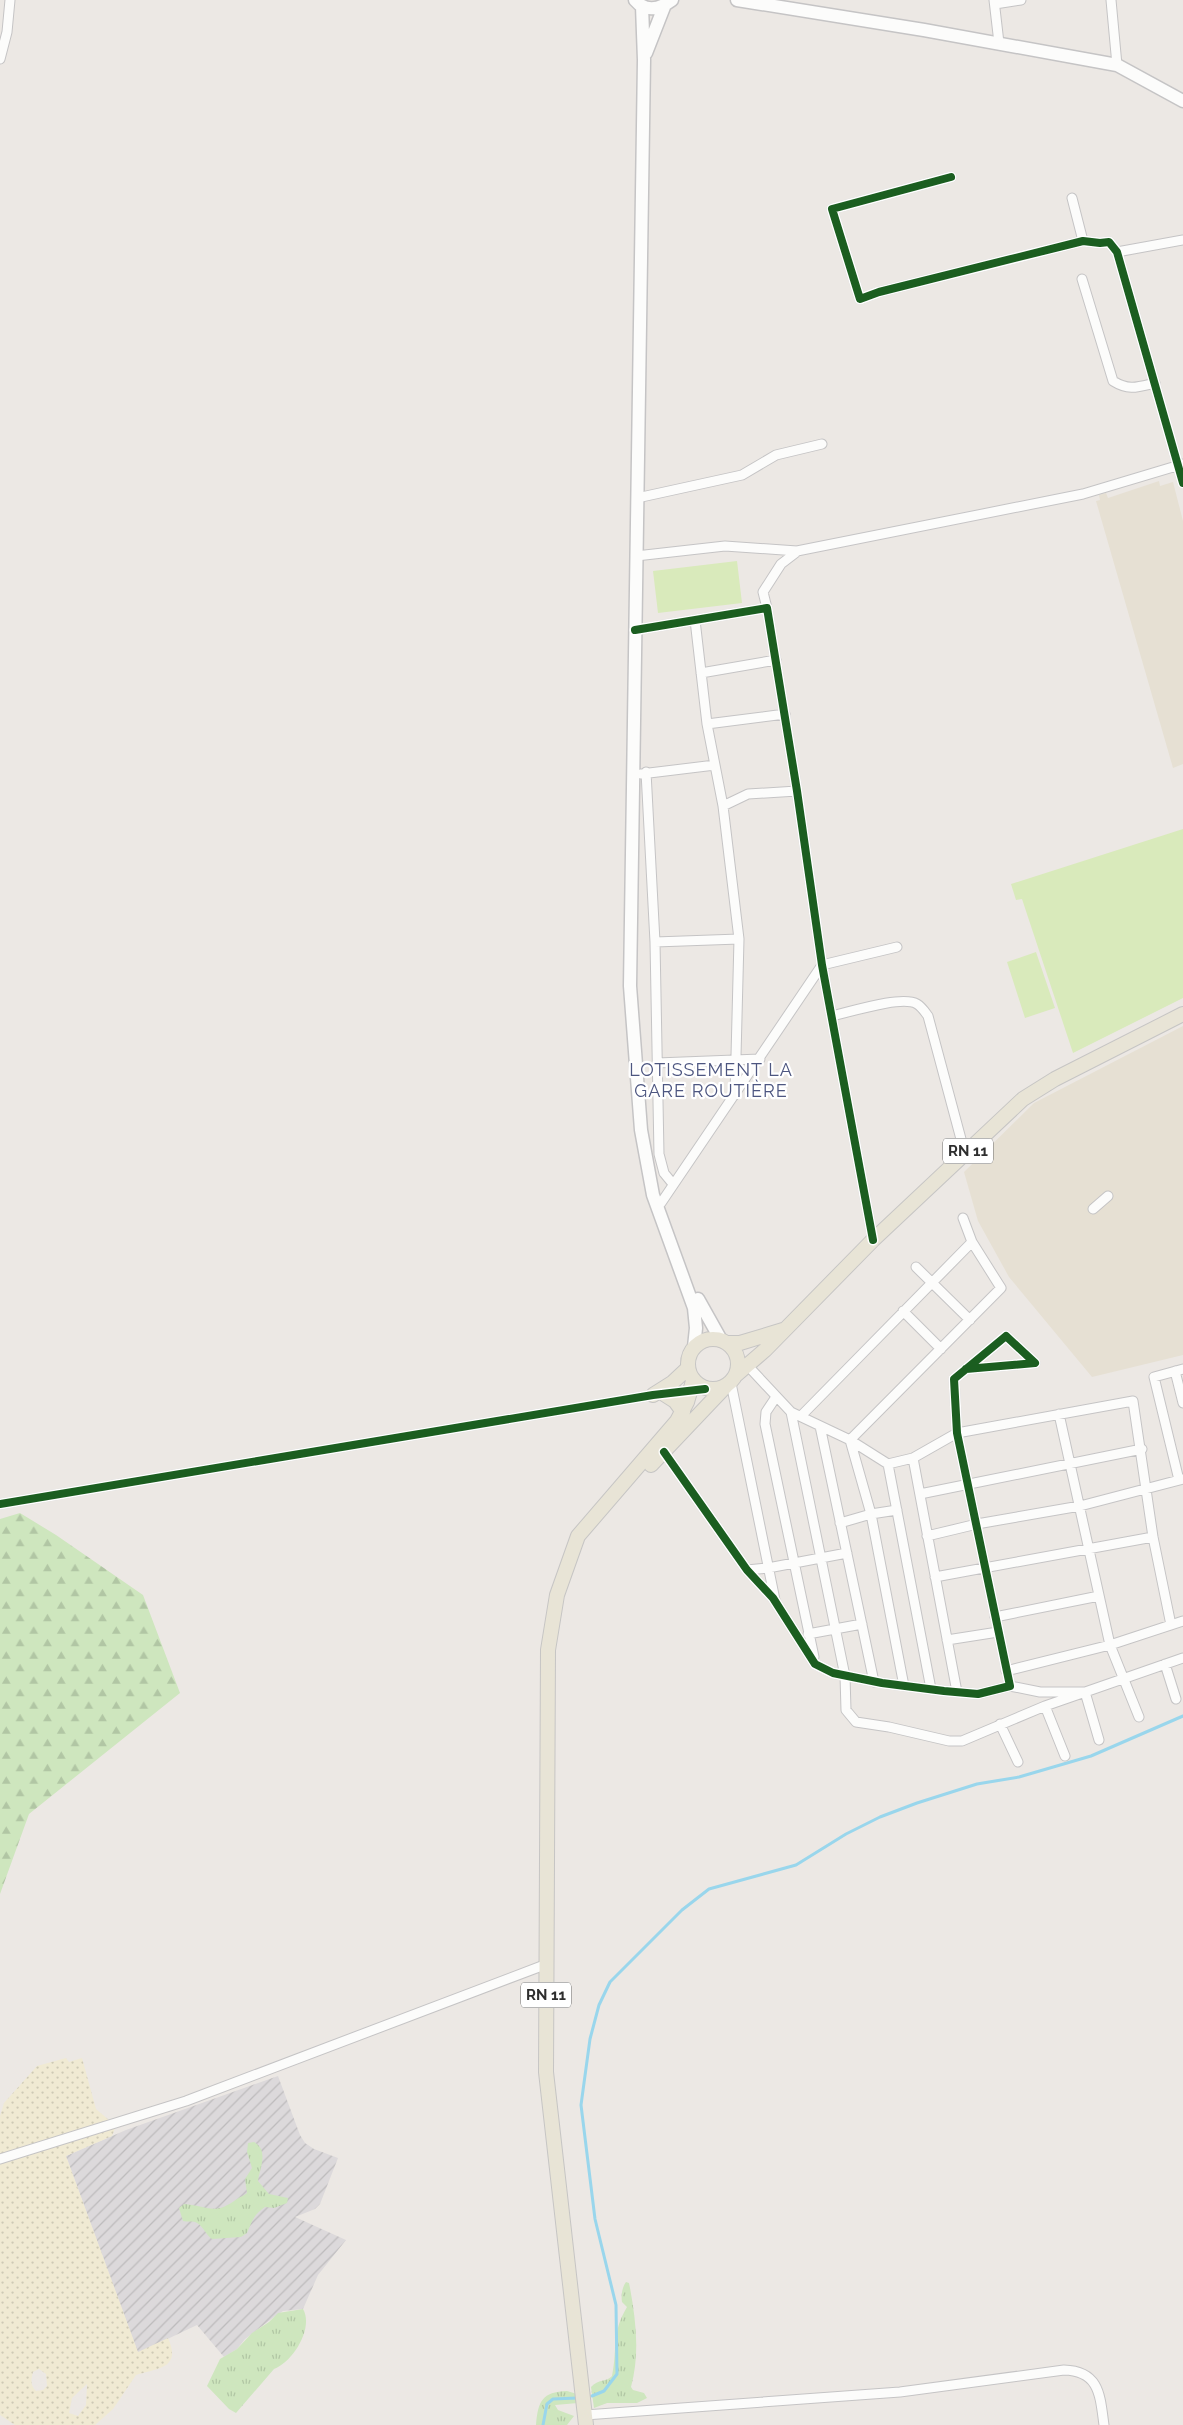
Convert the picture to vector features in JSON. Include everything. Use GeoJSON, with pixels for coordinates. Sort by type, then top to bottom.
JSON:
{"type":"FeatureCollection","features":[{"type":"Feature","properties":{"kind":"main road"},"geometry":{"type":"LineString","coordinates":[[737,0],[999,43],[1116,65],[1183,101]]}},
{"type":"Feature","properties":{"kind":"main road"},"geometry":{"type":"LineString","coordinates":[[638,3],[650,9],[668,3]]}},
{"type":"Feature","properties":{"kind":"main road"},"geometry":{"type":"LineString","coordinates":[[567,1565],[574,1545],[584,1527],[642,1464],[683,1412],[692,1386],[688,1360],[694,1347],[696,1319],[693,1302],[658,1211],[651,1181],[641,1130],[630,986],[644,60],[638,3]]}},
{"type":"Feature","properties":{"kind":"main road"},"geometry":{"type":"LineString","coordinates":[[644,60],[668,3]]}},
{"type":"Feature","properties":{"kind":"main road","name":"RN 11"},"geometry":{"type":"LineString","coordinates":[[586,2420],[547,2082],[548,1650],[557,1595],[567,1565],[599,1518],[731,1381],[873,1240],[1023,1099],[1055,1079],[1183,1014]]}},
{"type":"Feature","properties":{"kind":"main road"},"geometry":{"type":"LineString","coordinates":[[651,1181],[661,1202],[700,1306],[724,1342],[736,1354],[738,1368],[731,1381],[713,1390],[692,1386]]}},
{"type":"Feature","properties":{"kind":"main road"},"geometry":{"type":"LineString","coordinates":[[694,1347],[706,1340],[740,1343],[784,1329]]}},
{"type":"Feature","properties":{"kind":"main road"},"geometry":{"type":"LineString","coordinates":[[683,1412],[675,1401],[659,1394],[688,1368]]}},
{"type":"Feature","properties":{"kind":"street"},"geometry":{"type":"LineString","coordinates":[[0,59],[7,32],[10,0]]}},
{"type":"Feature","properties":{"kind":"street"},"geometry":{"type":"LineString","coordinates":[[999,43],[994,2],[1021,0]]}},
{"type":"Feature","properties":{"kind":"street"},"geometry":{"type":"LineString","coordinates":[[1111,0],[1116,65]]}},
{"type":"Feature","properties":{"kind":"street"},"geometry":{"type":"LineString","coordinates":[[951,177],[832,209],[860,299],[879,292],[1083,241],[1109,242],[1117,252],[1180,464],[1183,483]]}},
{"type":"Feature","properties":{"kind":"street"},"geometry":{"type":"LineString","coordinates":[[1072,198],[1083,241]]}},
{"type":"Feature","properties":{"kind":"street"},"geometry":{"type":"LineString","coordinates":[[1117,252],[1183,240]]}},
{"type":"Feature","properties":{"kind":"street"},"geometry":{"type":"LineString","coordinates":[[1082,279],[1113,381],[1123,387],[1133,389],[1155,383]]}},
{"type":"Feature","properties":{"kind":"street"},"geometry":{"type":"LineString","coordinates":[[637,498],[742,475],[776,455],[822,444]]}},
{"type":"Feature","properties":{"kind":"street"},"geometry":{"type":"LineString","coordinates":[[636,556],[725,546],[798,551],[1083,494],[1180,464]]}},
{"type":"Feature","properties":{"kind":"street"},"geometry":{"type":"LineString","coordinates":[[798,551],[781,564],[764,592],[797,791],[822,965],[873,1240]]}},
{"type":"Feature","properties":{"kind":"street"},"geometry":{"type":"LineString","coordinates":[[635,630],[767,608]]}},
{"type":"Feature","properties":{"kind":"street"},"geometry":{"type":"LineString","coordinates":[[696,620],[707,724],[722,806],[739,940],[735,1095]]}},
{"type":"Feature","properties":{"kind":"street"},"geometry":{"type":"LineString","coordinates":[[702,673],[776,660]]}},
{"type":"Feature","properties":{"kind":"street"},"geometry":{"type":"LineString","coordinates":[[707,724],[785,714]]}},
{"type":"Feature","properties":{"kind":"street"},"geometry":{"type":"LineString","coordinates":[[633,777],[646,772],[715,765]]}},
{"type":"Feature","properties":{"kind":"street"},"geometry":{"type":"LineString","coordinates":[[646,772],[655,942],[658,1154],[662,1167],[673,1184]]}},
{"type":"Feature","properties":{"kind":"street"},"geometry":{"type":"LineString","coordinates":[[722,806],[748,794],[797,791]]}},
{"type":"Feature","properties":{"kind":"street"},"geometry":{"type":"LineString","coordinates":[[655,942],[739,940]]}},
{"type":"Feature","properties":{"kind":"street"},"geometry":{"type":"LineString","coordinates":[[661,1202],[760,1059],[822,965],[897,948]]}},
{"type":"Feature","properties":{"kind":"street"},"geometry":{"type":"LineString","coordinates":[[832,1016],[902,1001],[917,1004],[921,1008],[928,1016],[965,1154]]}},
{"type":"Feature","properties":{"kind":"street"},"geometry":{"type":"LineString","coordinates":[[657,1063],[760,1059]]}},
{"type":"Feature","properties":{"kind":"street"},"geometry":{"type":"LineString","coordinates":[[1093,1208],[1108,1196]]}},
{"type":"Feature","properties":{"kind":"street"},"geometry":{"type":"LineString","coordinates":[[850,1440],[1001,1288],[972,1242],[963,1218]]}},
{"type":"Feature","properties":{"kind":"street"},"geometry":{"type":"LineString","coordinates":[[801,1416],[972,1242]]}},
{"type":"Feature","properties":{"kind":"street"},"geometry":{"type":"LineString","coordinates":[[916,1267],[970,1320]]}},
{"type":"Feature","properties":{"kind":"street"},"geometry":{"type":"LineString","coordinates":[[903,1311],[941,1349]]}},
{"type":"Feature","properties":{"kind":"street"},"geometry":{"type":"LineString","coordinates":[[966,1369],[1035,1363],[1006,1336],[966,1369],[954,1379],[957,1433],[1010,1686]]}},
{"type":"Feature","properties":{"kind":"street"},"geometry":{"type":"LineString","coordinates":[[748,1366],[791,1412],[850,1440],[888,1464],[913,1458],[957,1433],[1133,1400],[1142,1449],[1153,1537],[1171,1625]]}},
{"type":"Feature","properties":{"kind":"street"},"geometry":{"type":"LineString","coordinates":[[928,1536],[976,1524],[1080,1506],[1181,1480],[1154,1377],[1179,1370],[1183,1404]]}},
{"type":"Feature","properties":{"kind":"street"},"geometry":{"type":"LineString","coordinates":[[731,1381],[776,1603]]}},
{"type":"Feature","properties":{"kind":"street"},"geometry":{"type":"LineString","coordinates":[[0,1504],[659,1394],[692,1386]]}},
{"type":"Feature","properties":{"kind":"street"},"geometry":{"type":"LineString","coordinates":[[776,1397],[766,1412],[765,1424],[815,1664]]}},
{"type":"Feature","properties":{"kind":"street"},"geometry":{"type":"LineString","coordinates":[[791,1412],[845,1676],[846,1710],[856,1722],[962,1741],[1045,1706],[1183,1658]]}},
{"type":"Feature","properties":{"kind":"street"},"geometry":{"type":"LineString","coordinates":[[1060,1414],[1110,1645],[1140,1717]]}},
{"type":"Feature","properties":{"kind":"street"},"geometry":{"type":"LineString","coordinates":[[820,1426],[874,1682]]}},
{"type":"Feature","properties":{"kind":"street"},"geometry":{"type":"LineString","coordinates":[[850,1440],[870,1514],[904,1686]]}},
{"type":"Feature","properties":{"kind":"street"},"geometry":{"type":"LineString","coordinates":[[920,1494],[1142,1449]]}},
{"type":"Feature","properties":{"kind":"street"},"geometry":{"type":"LineString","coordinates":[[664,1452],[747,1570],[776,1603],[815,1664],[833,1673],[874,1682],[957,1692],[978,1694],[1010,1686],[1040,1692],[1085,1692]]}},
{"type":"Feature","properties":{"kind":"street"},"geometry":{"type":"LineString","coordinates":[[913,1458],[957,1692]]}},
{"type":"Feature","properties":{"kind":"street"},"geometry":{"type":"LineString","coordinates":[[888,1464],[931,1689]]}},
{"type":"Feature","properties":{"kind":"street"},"geometry":{"type":"LineString","coordinates":[[840,1523],[870,1514],[897,1510]]}},
{"type":"Feature","properties":{"kind":"street"},"geometry":{"type":"LineString","coordinates":[[935,1577],[1153,1537]]}},
{"type":"Feature","properties":{"kind":"street"},"geometry":{"type":"LineString","coordinates":[[747,1570],[768,1568],[847,1553]]}},
{"type":"Feature","properties":{"kind":"street"},"geometry":{"type":"LineString","coordinates":[[995,1617],[1099,1596]]}},
{"type":"Feature","properties":{"kind":"street"},"geometry":{"type":"LineString","coordinates":[[1006,1671],[1110,1645],[1183,1621]]}},
{"type":"Feature","properties":{"kind":"street"},"geometry":{"type":"LineString","coordinates":[[808,1634],[862,1624]]}},
{"type":"Feature","properties":{"kind":"street"},"geometry":{"type":"LineString","coordinates":[[947,1640],[998,1632]]}},
{"type":"Feature","properties":{"kind":"street"},"geometry":{"type":"LineString","coordinates":[[1165,1664],[1176,1699]]}},
{"type":"Feature","properties":{"kind":"street"},"geometry":{"type":"LineString","coordinates":[[1085,1692],[1100,1740]]}},
{"type":"Feature","properties":{"kind":"street"},"geometry":{"type":"LineString","coordinates":[[1045,1706],[1064,1756]]}},
{"type":"Feature","properties":{"kind":"street"},"geometry":{"type":"LineString","coordinates":[[1000,1724],[1018,1762]]}},
{"type":"Feature","properties":{"kind":"street"},"geometry":{"type":"LineString","coordinates":[[0,2159],[186,2101],[547,1964]]}},
{"type":"Feature","properties":{"kind":"street"},"geometry":{"type":"LineString","coordinates":[[586,2420],[900,2392],[1071,2370],[1078,2371],[1090,2378],[1100,2394],[1104,2425]]}},
{"type":"Feature","properties":{"kind":"shaded area"},"geometry":{"type":"Polygon","coordinates":[[[1159,481],[1160,486],[1173,482],[1183,521],[1183,764],[1173,768],[1096,501],[1100,500],[1099,495],[1106,493],[1108,498],[1159,481]]]}},
{"type":"Feature","properties":{"kind":"shaded area"},"geometry":{"type":"Polygon","coordinates":[[[1183,1026],[1183,1355],[1092,1377],[1009,1277],[978,1221],[964,1172],[1034,1103],[1183,1026]]]}},
{"type":"Feature","properties":{"kind":"shaded area"},"geometry":{"type":"Polygon","coordinates":[[[278,2076],[300,2135],[305,2143],[314,2149],[338,2158],[320,2204],[315,2209],[295,2217],[346,2240],[318,2275],[303,2309],[283,2311],[245,2339],[237,2349],[224,2357],[197,2325],[138,2353],[66,2156],[126,2130],[278,2076]]]}},
{"type":"Feature","properties":{"kind":"green space"},"geometry":{"type":"Polygon","coordinates":[[[737,561],[742,603],[658,613],[653,571],[737,561]]]}},
{"type":"Feature","properties":{"kind":"green space"},"geometry":{"type":"Polygon","coordinates":[[[1183,829],[1183,998],[1073,1053],[1022,899],[1016,900],[1011,884],[1183,829]]]}},
{"type":"Feature","properties":{"kind":"green space"},"geometry":{"type":"Polygon","coordinates":[[[1036,952],[1055,1008],[1025,1018],[1007,962],[1036,952]]]}},
{"type":"Feature","properties":{"kind":"green space"},"geometry":{"type":"Polygon","coordinates":[[[20,1513],[56,1535],[143,1595],[180,1693],[29,1814],[0,1894],[0,1519],[20,1513]]]}},
{"type":"Feature","properties":{"kind":"green space"},"geometry":{"type":"Polygon","coordinates":[[[254,2142],[259,2145],[262,2154],[262,2165],[258,2181],[269,2194],[288,2198],[287,2203],[274,2208],[265,2207],[253,2219],[247,2233],[241,2237],[212,2239],[197,2223],[183,2221],[179,2208],[184,2204],[217,2209],[247,2193],[245,2179],[252,2168],[247,2152],[248,2143],[254,2142]]]}},
{"type":"Feature","properties":{"kind":"green space"},"geometry":{"type":"Polygon","coordinates":[[[626,2282],[629,2283],[630,2288],[636,2338],[634,2375],[631,2387],[633,2390],[644,2393],[647,2398],[637,2403],[607,2403],[594,2408],[591,2387],[612,2376],[617,2333],[627,2307],[622,2302],[623,2289],[626,2282]]]}},
{"type":"Feature","properties":{"kind":"green space"},"geometry":{"type":"Polygon","coordinates":[[[303,2309],[306,2325],[300,2344],[288,2359],[274,2369],[236,2413],[229,2409],[207,2386],[220,2359],[237,2349],[252,2333],[269,2322],[278,2313],[303,2309]]]}},
{"type":"Feature","properties":{"kind":"green space"},"geometry":{"type":"Polygon","coordinates":[[[567,2391],[577,2394],[578,2403],[555,2405],[558,2410],[574,2416],[567,2425],[536,2425],[538,2410],[543,2399],[552,2393],[567,2391]]]}},
{"type":"Feature","properties":{"kind":"sand"},"geometry":{"type":"Polygon","coordinates":[[[66,2058],[69,2062],[82,2058],[96,2109],[116,2126],[112,2136],[66,2156],[138,2352],[168,2338],[172,2348],[172,2356],[165,2366],[136,2375],[113,2409],[95,2425],[15,2425],[0,2415],[0,2116],[4,2103],[37,2066],[66,2058]],[[39,2369],[33,2372],[32,2378],[32,2384],[36,2391],[43,2390],[47,2386],[46,2374],[39,2369]],[[87,2384],[72,2398],[69,2413],[78,2416],[86,2405],[87,2384]]]}},
{"type":"Feature","properties":{"kind":"waterway"},"geometry":{"type":"LineString","coordinates":[[592,2396],[604,2391],[617,2374],[616,2305],[595,2219],[581,2105],[590,2039],[599,2005],[610,1982],[682,1910],[709,1889],[796,1865],[846,1834],[880,1817],[917,1803],[977,1784],[1019,1777],[1091,1756],[1183,1716]]}},
{"type":"Feature","properties":{"kind":"waterway"},"geometry":{"type":"LineString","coordinates":[[543,2425],[547,2404],[553,2399],[577,2398]]}},
{"type":"Feature","properties":{"kind":"cycle path"},"geometry":{"type":"LineString","coordinates":[[951,177],[832,209],[860,299],[879,292],[1083,241],[1109,242],[1117,252],[1183,483]]}},
{"type":"Feature","properties":{"kind":"cycle path"},"geometry":{"type":"LineString","coordinates":[[635,630],[767,608],[797,791],[822,965],[873,1240]]}},
{"type":"Feature","properties":{"kind":"cycle path"},"geometry":{"type":"LineString","coordinates":[[664,1452],[747,1570],[773,1598],[815,1664],[833,1673],[882,1683],[944,1691],[978,1694],[1010,1686],[957,1433],[954,1379],[1006,1336],[1035,1363],[966,1369]]}},
{"type":"Feature","properties":{"kind":"cycle path"},"geometry":{"type":"LineString","coordinates":[[0,1504],[653,1395],[705,1389]]}},
{"type":"Feature","properties":{"kind":"district","name":"LOTISSEMENT LA GARE ROUTIÈRE"},"geometry":{"type":"Point","coordinates":[711,1080]}}]}
